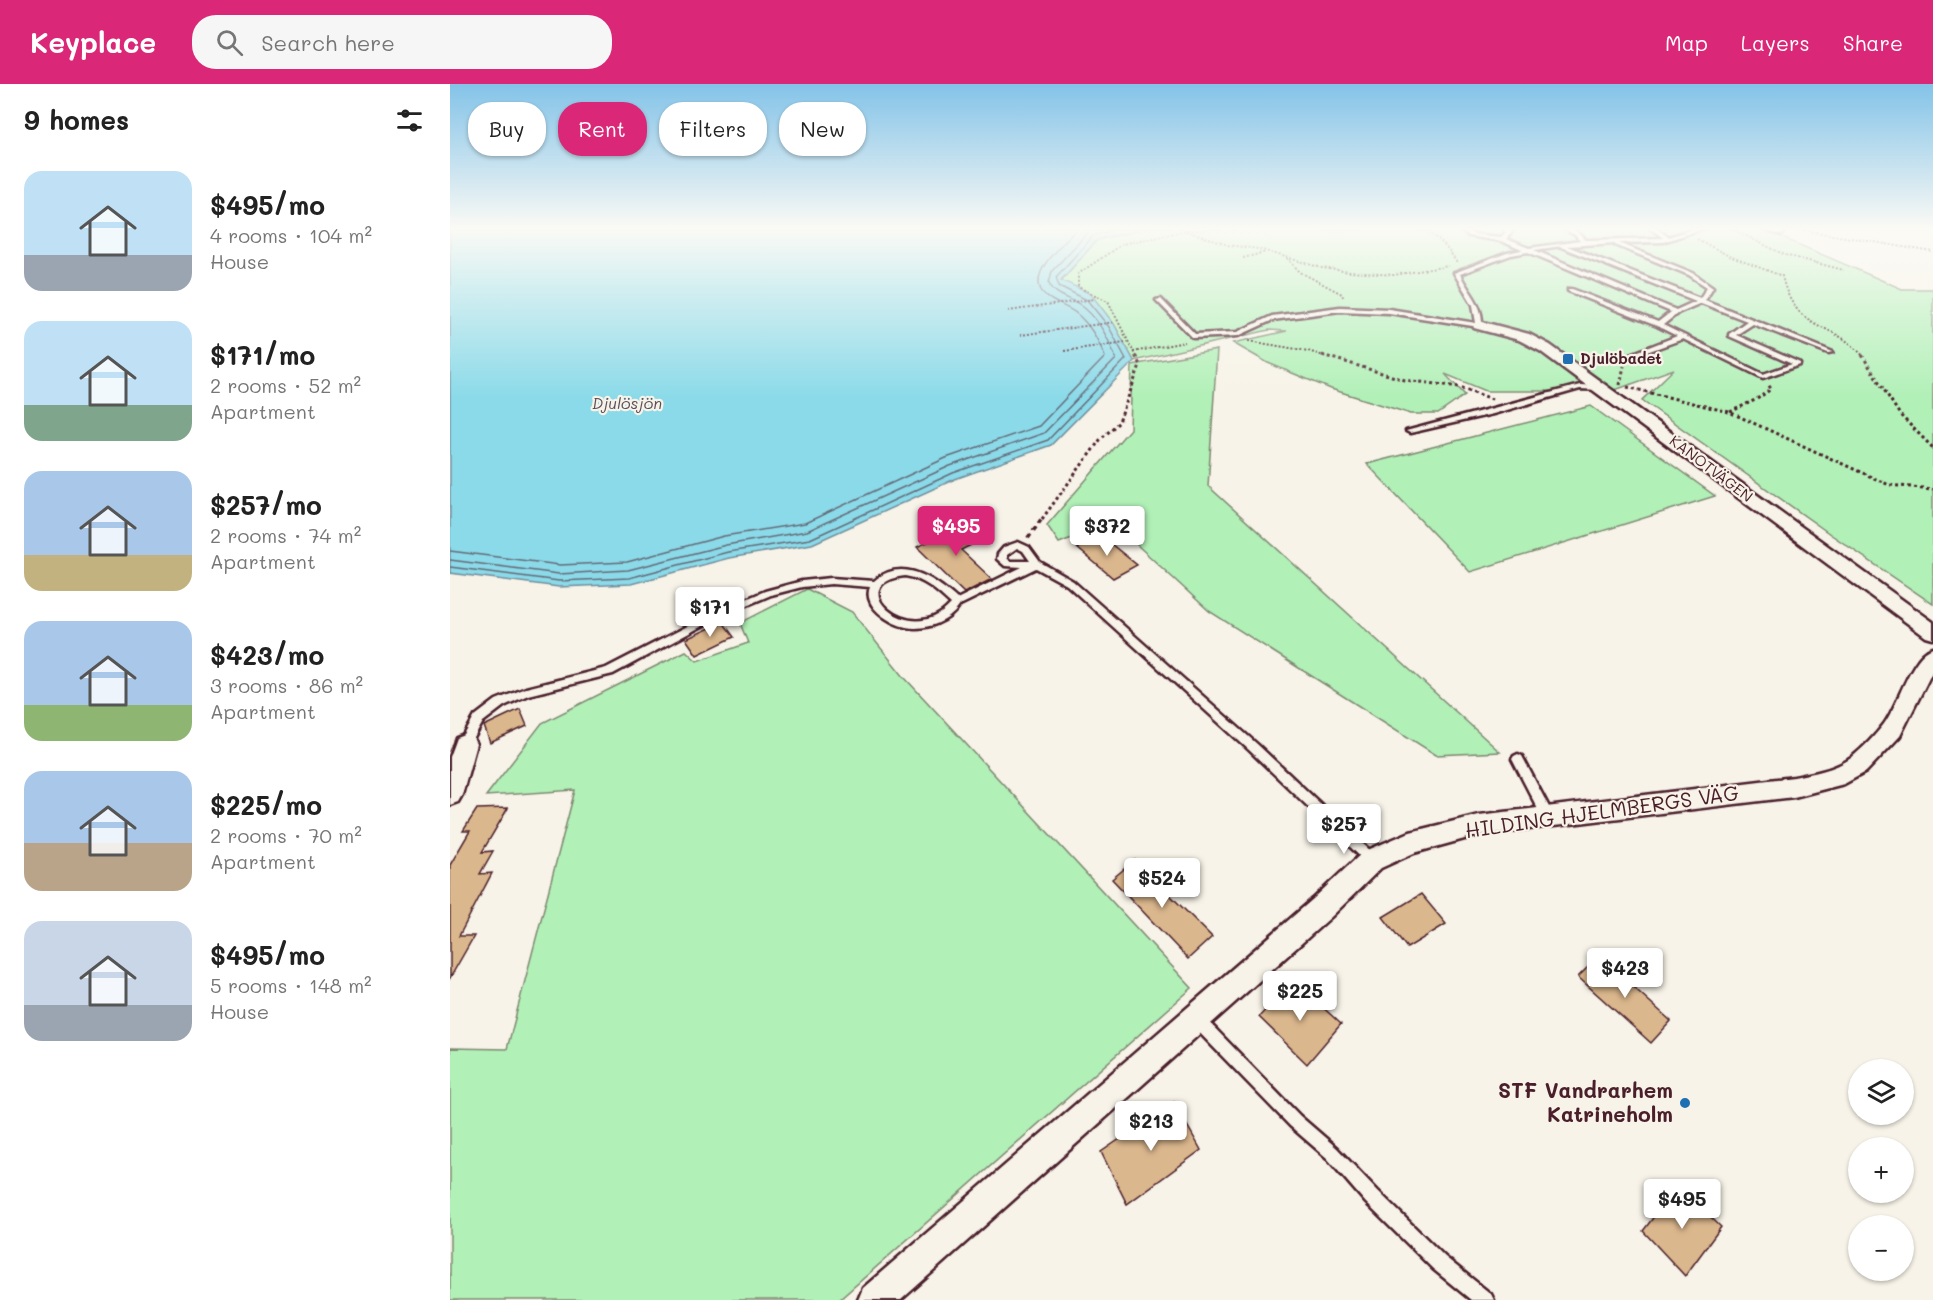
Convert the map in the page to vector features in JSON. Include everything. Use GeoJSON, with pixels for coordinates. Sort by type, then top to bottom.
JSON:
{"type":"FeatureCollection","features":[{"type":"Feature","properties":{"kind":"street","name":"KANOTVÄGEN"},"geometry":{"type":"LineString","coordinates":[[1479,325],[1535,341],[1933,632]]}},
{"type":"Feature","properties":{"kind":"street","name":"HILDING HJELMBERGS VÄG"},"geometry":{"type":"LineString","coordinates":[[875,1300],[1322,908],[1372,860],[1410,843],[1456,831],[1547,815],[1794,787],[1836,777],[1858,765],[1892,730],[1933,655]]}},
{"type":"Feature","properties":{"kind":"street"},"geometry":{"type":"LineString","coordinates":[[450,795],[465,744]]}},
{"type":"Feature","properties":{"kind":"lane"},"geometry":{"type":"LineString","coordinates":[[1159,300],[1193,336],[1238,334],[1272,318],[1346,309],[1389,311],[1479,325],[1479,308],[1464,284]]}},
{"type":"Feature","properties":{"kind":"lane"},"geometry":{"type":"LineString","coordinates":[[1608,284],[1677,312]]}},
{"type":"Feature","properties":{"kind":"lane"},"geometry":{"type":"LineString","coordinates":[[1659,284],[1830,352]]}},
{"type":"Feature","properties":{"kind":"lane"},"geometry":{"type":"LineString","coordinates":[[1659,325],[1677,312],[1701,300],[1710,287],[1705,284]]}},
{"type":"Feature","properties":{"kind":"lane"},"geometry":{"type":"LineString","coordinates":[[1570,290],[1659,325],[1763,376],[1798,364],[1731,335],[1752,321]]}},
{"type":"Feature","properties":{"kind":"lane"},"geometry":{"type":"LineString","coordinates":[[1625,358],[1682,337]]}},
{"type":"Feature","properties":{"kind":"lane"},"geometry":{"type":"LineString","coordinates":[[1410,431],[1580,387],[1601,388]]}},
{"type":"Feature","properties":{"kind":"lane"},"geometry":{"type":"LineString","coordinates":[[956,603],[926,578],[914,572],[898,573],[881,579],[875,584],[873,596],[891,617],[906,624],[916,625],[939,619],[953,610],[956,603],[1036,564],[1070,583],[1262,755],[1372,860]]}},
{"type":"Feature","properties":{"kind":"lane"},"geometry":{"type":"LineString","coordinates":[[465,744],[479,719],[500,703],[526,692],[609,671],[716,615],[768,593],[802,584],[831,580],[875,584]]}},
{"type":"Feature","properties":{"kind":"lane"},"geometry":{"type":"LineString","coordinates":[[1518,759],[1547,815]]}},
{"type":"Feature","properties":{"kind":"lane"},"geometry":{"type":"LineString","coordinates":[[1195,1019],[1295,1121],[1332,1153],[1372,1197],[1439,1263],[1485,1300]]}},
{"type":"Feature","properties":{"kind":"path"},"geometry":{"type":"LineString","coordinates":[[1322,284],[1342,294],[1346,309]]}},
{"type":"Feature","properties":{"kind":"path"},"geometry":{"type":"LineString","coordinates":[[1008,311],[1095,299]]}},
{"type":"Feature","properties":{"kind":"path"},"geometry":{"type":"LineString","coordinates":[[1020,335],[1115,321]]}},
{"type":"Feature","properties":{"kind":"path"},"geometry":{"type":"LineString","coordinates":[[1245,337],[1252,335]]}},
{"type":"Feature","properties":{"kind":"path"},"geometry":{"type":"LineString","coordinates":[[1248,341],[1308,351],[1405,380],[1460,387],[1510,406]]}},
{"type":"Feature","properties":{"kind":"path"},"geometry":{"type":"LineString","coordinates":[[1064,351],[1125,342]]}},
{"type":"Feature","properties":{"kind":"path"},"geometry":{"type":"LineString","coordinates":[[1133,352],[1188,342]]}},
{"type":"Feature","properties":{"kind":"path"},"geometry":{"type":"LineString","coordinates":[[1620,385],[1625,358]]}},
{"type":"Feature","properties":{"kind":"path"},"geometry":{"type":"LineString","coordinates":[[1729,412],[1757,399],[1771,388],[1763,376]]}},
{"type":"Feature","properties":{"kind":"path"},"geometry":{"type":"LineString","coordinates":[[1601,388],[1620,385],[1729,412],[1889,485],[1933,489]]}},
{"type":"Feature","properties":{"kind":"green space"},"geometry":{"type":"Polygon","coordinates":[[[1064,284],[1890,284],[1902,289],[1933,289],[1933,604],[1830,534],[1642,400],[1674,369],[1612,391],[1486,391],[1445,374],[1465,395],[1438,414],[1411,414],[1331,389],[1268,363],[1233,343],[1287,331],[1269,330],[1134,361],[1114,324],[1064,284]]]}},
{"type":"Feature","properties":{"kind":"green space"},"geometry":{"type":"Polygon","coordinates":[[[1217,350],[1208,486],[1500,752],[1436,755],[1209,611],[1112,522],[1059,543],[1047,525],[1130,429],[1132,365],[1217,350]]]}},
{"type":"Feature","properties":{"kind":"green space"},"geometry":{"type":"Polygon","coordinates":[[[1591,406],[1715,496],[1470,572],[1367,464],[1591,406]]]}},
{"type":"Feature","properties":{"kind":"green space"},"geometry":{"type":"Polygon","coordinates":[[[807,589],[852,612],[904,677],[1192,988],[839,1300],[450,1300],[450,1048],[507,1049],[575,790],[486,796],[542,723],[686,651],[697,661],[748,643],[740,623],[807,589]]]}},
{"type":"Feature","properties":{"kind":"water","name":"Djulösjön"},"geometry":{"type":"Polygon","coordinates":[[[450,284],[1069,284],[1091,294],[1114,324],[1134,361],[1051,445],[955,479],[812,544],[729,558],[631,584],[559,587],[450,573],[450,284]]]}},
{"type":"Feature","properties":{"kind":"building"},"geometry":{"type":"Polygon","coordinates":[[[966,523],[983,539],[961,550],[992,579],[964,593],[917,547],[966,523]]]}},
{"type":"Feature","properties":{"kind":"building"},"geometry":{"type":"Polygon","coordinates":[[[1101,536],[1137,565],[1113,578],[1077,548],[1101,536]]]}},
{"type":"Feature","properties":{"kind":"building"},"geometry":{"type":"Polygon","coordinates":[[[723,622],[734,637],[697,655],[686,639],[723,622]]]}},
{"type":"Feature","properties":{"kind":"building"},"geometry":{"type":"Polygon","coordinates":[[[520,709],[527,726],[490,743],[484,726],[520,709]]]}},
{"type":"Feature","properties":{"kind":"building"},"geometry":{"type":"Polygon","coordinates":[[[508,808],[482,852],[493,851],[480,874],[492,873],[459,936],[474,936],[450,978],[450,865],[470,831],[463,831],[477,809],[508,808]]]}},
{"type":"Feature","properties":{"kind":"building"},"geometry":{"type":"Polygon","coordinates":[[[1135,860],[1212,937],[1188,959],[1112,879],[1135,860]]]}},
{"type":"Feature","properties":{"kind":"building"},"geometry":{"type":"Polygon","coordinates":[[[1421,894],[1446,924],[1407,948],[1383,917],[1421,894]]]}},
{"type":"Feature","properties":{"kind":"building"},"geometry":{"type":"Polygon","coordinates":[[[1599,956],[1671,1021],[1651,1043],[1578,977],[1599,956]]]}},
{"type":"Feature","properties":{"kind":"building"},"geometry":{"type":"Polygon","coordinates":[[[1293,980],[1341,1024],[1307,1064],[1259,1017],[1293,980]]]}},
{"type":"Feature","properties":{"kind":"building"},"geometry":{"type":"Polygon","coordinates":[[[1174,1102],[1201,1150],[1127,1204],[1101,1152],[1174,1102]]]}},
{"type":"Feature","properties":{"kind":"building"},"geometry":{"type":"Polygon","coordinates":[[[1678,1185],[1721,1227],[1685,1276],[1643,1231],[1678,1185]]]}},
{"type":"Feature","properties":{"kind":"place","name":"Djulöbadet"},"geometry":{"type":"Point","coordinates":[1568,359]}},
{"type":"Feature","properties":{"kind":"place","name":"STF Vandrarhem Katrineholm"},"geometry":{"type":"Point","coordinates":[1685,1103]}}]}
